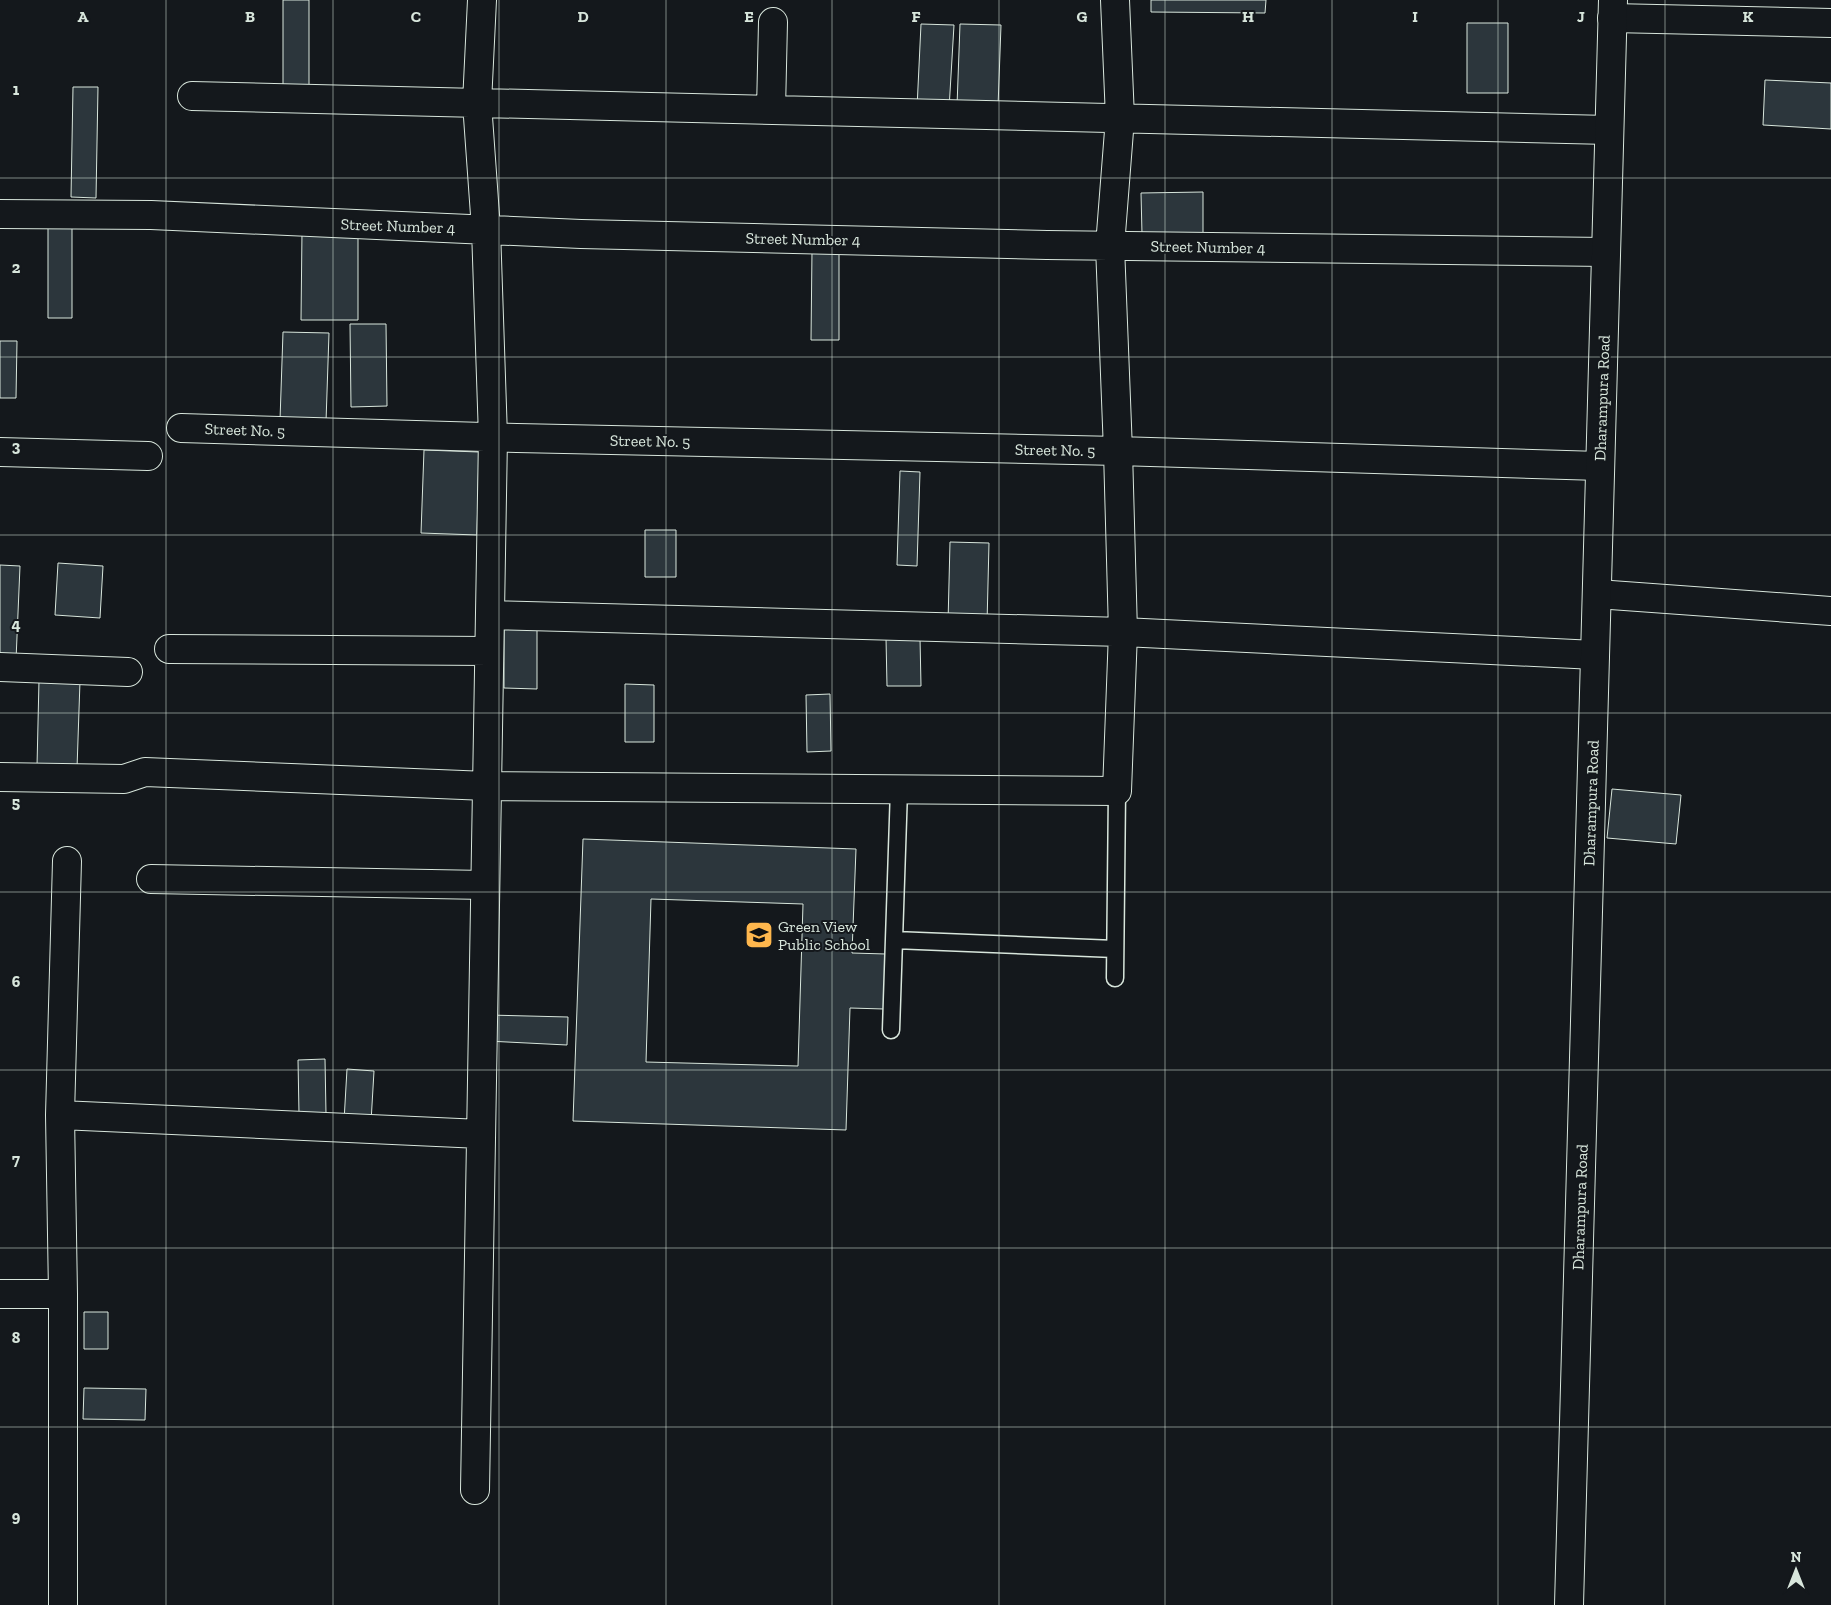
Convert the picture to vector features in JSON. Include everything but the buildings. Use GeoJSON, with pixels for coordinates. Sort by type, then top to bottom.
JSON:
{"type":"FeatureCollection","features":[{"type":"Feature","properties":{"kind":"street"},"geometry":{"type":"LineString","coordinates":[[475,1490],[493,437],[486,230],[477,103],[482,0]]}},
{"type":"Feature","properties":{"kind":"street"},"geometry":{"type":"LineString","coordinates":[[0,777],[124,779],[145,772],[487,786],[1117,791],[1123,632],[1110,246],[1120,118],[1115,0]]}},
{"type":"Feature","properties":{"kind":"street"},"geometry":{"type":"LineString","coordinates":[[1612,9],[1831,23]]}},
{"type":"Feature","properties":{"kind":"street","name":"Dharampura Road"},"geometry":{"type":"LineString","coordinates":[[1569,1605],[1612,9]]}},
{"type":"Feature","properties":{"kind":"street"},"geometry":{"type":"LineString","coordinates":[[771,110],[773,22]]}},
{"type":"Feature","properties":{"kind":"street"},"geometry":{"type":"LineString","coordinates":[[192,96],[1609,130]]}},
{"type":"Feature","properties":{"kind":"street","name":"Street Number 4"},"geometry":{"type":"LineString","coordinates":[[0,214],[151,215],[580,234],[1110,246],[1606,252]]}},
{"type":"Feature","properties":{"kind":"street","name":"Street No. 5"},"geometry":{"type":"LineString","coordinates":[[181,428],[1118,451],[1600,466]]}},
{"type":"Feature","properties":{"kind":"street"},"geometry":{"type":"LineString","coordinates":[[0,452],[148,456]]}},
{"type":"Feature","properties":{"kind":"street"},"geometry":{"type":"LineString","coordinates":[[1597,594],[1831,611]]}},
{"type":"Feature","properties":{"kind":"street"},"geometry":{"type":"LineString","coordinates":[[490,614],[1123,632],[1595,654]]}},
{"type":"Feature","properties":{"kind":"street"},"geometry":{"type":"LineString","coordinates":[[169,649],[489,651]]}},
{"type":"Feature","properties":{"kind":"street"},"geometry":{"type":"LineString","coordinates":[[0,667],[128,672]]}},
{"type":"Feature","properties":{"kind":"street"},"geometry":{"type":"LineString","coordinates":[[63,1605],[63,1294],[60,1115],[67,861]]}},
{"type":"Feature","properties":{"kind":"street"},"geometry":{"type":"LineString","coordinates":[[151,879],[485,885]]}},
{"type":"Feature","properties":{"kind":"street"},"geometry":{"type":"LineString","coordinates":[[60,1115],[481,1134]]}},
{"type":"Feature","properties":{"kind":"street"},"geometry":{"type":"LineString","coordinates":[[0,1294],[63,1294]]}},
{"type":"Feature","properties":{"kind":"lane"},"geometry":{"type":"LineString","coordinates":[[891,1030],[899,790]]}},
{"type":"Feature","properties":{"kind":"lane"},"geometry":{"type":"LineString","coordinates":[[1115,978],[1117,791]]}},
{"type":"Feature","properties":{"kind":"lane"},"geometry":{"type":"LineString","coordinates":[[894,940],[1115,950]]}},
{"type":"Feature","properties":{"kind":"place","name":"Green View Public School"},"geometry":{"type":"Point","coordinates":[759,935]}}]}
